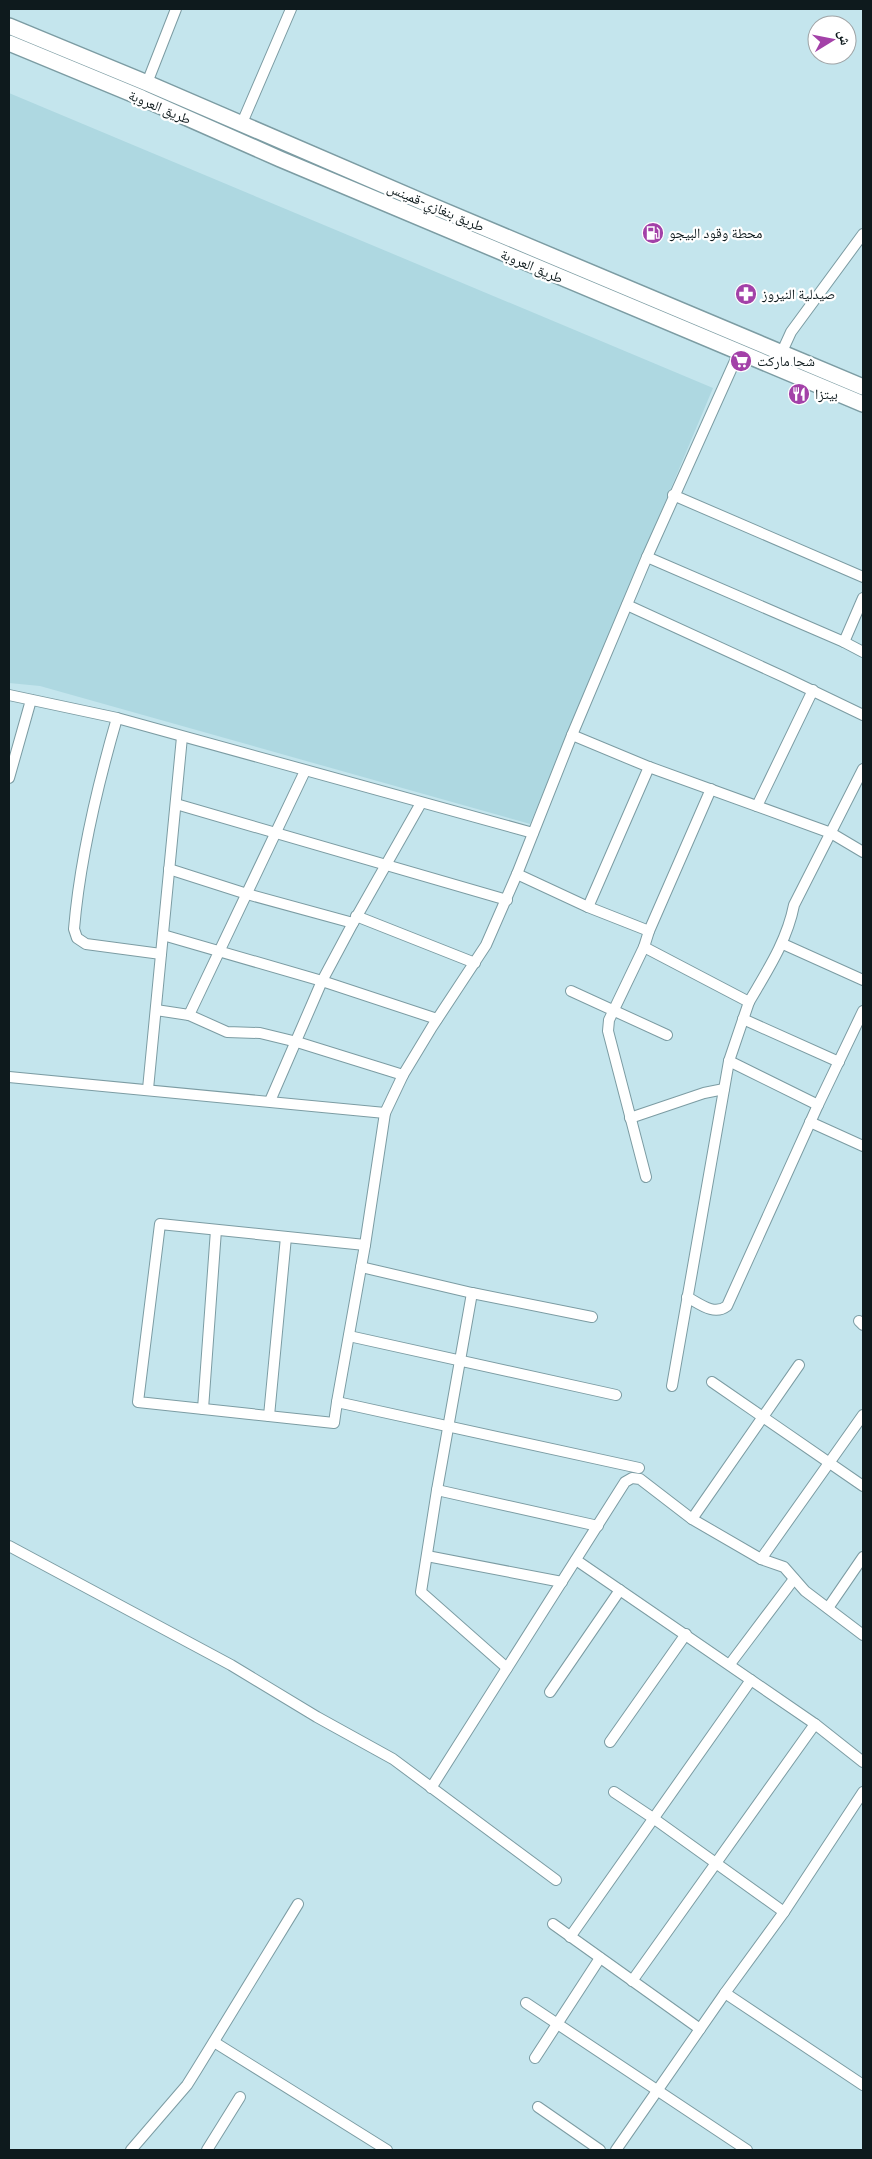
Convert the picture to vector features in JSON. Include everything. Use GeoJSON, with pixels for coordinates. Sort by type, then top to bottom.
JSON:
{"type":"FeatureCollection","features":[{"type":"Feature","properties":{"kind":"main road","name":"طريق بنغازي-قمينس"},"geometry":{"type":"LineString","coordinates":[[9,26],[863,388]]}},
{"type":"Feature","properties":{"kind":"main road","name":"طريق العروبة"},"geometry":{"type":"LineString","coordinates":[[9,43],[863,404]]}},
{"type":"Feature","properties":{"kind":"street"},"geometry":{"type":"LineString","coordinates":[[147,83],[176,9]]}},
{"type":"Feature","properties":{"kind":"street"},"geometry":{"type":"LineString","coordinates":[[242,124],[291,9]]}},
{"type":"Feature","properties":{"kind":"street"},"geometry":{"type":"LineString","coordinates":[[775,367],[791,332],[863,234]]}},
{"type":"Feature","properties":{"kind":"street"},"geometry":{"type":"LineString","coordinates":[[365,1245],[160,1224],[138,1402],[334,1423],[365,1245],[385,1112],[403,1075],[486,945],[507,900],[572,735],[647,557],[739,352]]}},
{"type":"Feature","properties":{"kind":"street"},"geometry":{"type":"LineString","coordinates":[[674,495],[863,577]]}},
{"type":"Feature","properties":{"kind":"street"},"geometry":{"type":"LineString","coordinates":[[647,557],[844,642],[863,652]]}},
{"type":"Feature","properties":{"kind":"street"},"geometry":{"type":"LineString","coordinates":[[844,642],[863,598]]}},
{"type":"Feature","properties":{"kind":"street"},"geometry":{"type":"LineString","coordinates":[[627,605],[813,690],[863,715]]}},
{"type":"Feature","properties":{"kind":"street"},"geometry":{"type":"LineString","coordinates":[[757,806],[813,690]]}},
{"type":"Feature","properties":{"kind":"street"},"geometry":{"type":"LineString","coordinates":[[9,695],[117,718],[532,833]]}},
{"type":"Feature","properties":{"kind":"street"},"geometry":{"type":"LineString","coordinates":[[9,778],[31,700]]}},
{"type":"Feature","properties":{"kind":"street"},"geometry":{"type":"LineString","coordinates":[[117,718],[100,774],[94,803],[74,929],[77,938],[86,944],[161,954]]}},
{"type":"Feature","properties":{"kind":"street"},"geometry":{"type":"LineString","coordinates":[[572,735],[649,767],[831,833],[863,852]]}},
{"type":"Feature","properties":{"kind":"street"},"geometry":{"type":"LineString","coordinates":[[148,1089],[182,737]]}},
{"type":"Feature","properties":{"kind":"street"},"geometry":{"type":"LineString","coordinates":[[588,907],[649,767]]}},
{"type":"Feature","properties":{"kind":"street"},"geometry":{"type":"LineString","coordinates":[[672,1386],[729,1061],[749,1002],[783,944],[790,927],[794,905],[863,769]]}},
{"type":"Feature","properties":{"kind":"street"},"geometry":{"type":"LineString","coordinates":[[189,1015],[305,771]]}},
{"type":"Feature","properties":{"kind":"street"},"geometry":{"type":"LineString","coordinates":[[646,1178],[608,1031],[609,1020],[644,947],[649,931],[711,789]]}},
{"type":"Feature","properties":{"kind":"street"},"geometry":{"type":"LineString","coordinates":[[270,1101],[322,981],[354,920],[421,803]]}},
{"type":"Feature","properties":{"kind":"street"},"geometry":{"type":"LineString","coordinates":[[176,804],[507,900]]}},
{"type":"Feature","properties":{"kind":"street"},"geometry":{"type":"LineString","coordinates":[[170,869],[247,894],[354,920],[475,963]]}},
{"type":"Feature","properties":{"kind":"street"},"geometry":{"type":"LineString","coordinates":[[517,874],[588,907],[649,931]]}},
{"type":"Feature","properties":{"kind":"street"},"geometry":{"type":"LineString","coordinates":[[163,935],[322,981],[437,1019]]}},
{"type":"Feature","properties":{"kind":"street"},"geometry":{"type":"LineString","coordinates":[[783,944],[863,980]]}},
{"type":"Feature","properties":{"kind":"street"},"geometry":{"type":"LineString","coordinates":[[644,947],[749,1002]]}},
{"type":"Feature","properties":{"kind":"street"},"geometry":{"type":"LineString","coordinates":[[571,991],[667,1035]]}},
{"type":"Feature","properties":{"kind":"street"},"geometry":{"type":"LineString","coordinates":[[156,1010],[189,1015],[221,1031],[260,1033],[297,1042],[403,1075]]}},
{"type":"Feature","properties":{"kind":"street"},"geometry":{"type":"LineString","coordinates":[[687,1297],[714,1311],[721,1310],[727,1306],[810,1122],[863,1011]]}},
{"type":"Feature","properties":{"kind":"street"},"geometry":{"type":"LineString","coordinates":[[743,1019],[839,1062]]}},
{"type":"Feature","properties":{"kind":"street"},"geometry":{"type":"LineString","coordinates":[[729,1061],[818,1106]]}},
{"type":"Feature","properties":{"kind":"street"},"geometry":{"type":"LineString","coordinates":[[9,1077],[385,1112]]}},
{"type":"Feature","properties":{"kind":"street"},"geometry":{"type":"LineString","coordinates":[[630,1118],[704,1093],[724,1089]]}},
{"type":"Feature","properties":{"kind":"street"},"geometry":{"type":"LineString","coordinates":[[810,1122],[863,1146]]}},
{"type":"Feature","properties":{"kind":"street"},"geometry":{"type":"LineString","coordinates":[[203,1409],[216,1230]]}},
{"type":"Feature","properties":{"kind":"street"},"geometry":{"type":"LineString","coordinates":[[269,1416],[286,1237]]}},
{"type":"Feature","properties":{"kind":"street"},"geometry":{"type":"LineString","coordinates":[[361,1267],[472,1293],[592,1317]]}},
{"type":"Feature","properties":{"kind":"street"},"geometry":{"type":"LineString","coordinates":[[472,1293],[436,1490],[421,1592],[507,1668]]}},
{"type":"Feature","properties":{"kind":"street"},"geometry":{"type":"LineString","coordinates":[[349,1336],[616,1395]]}},
{"type":"Feature","properties":{"kind":"street"},"geometry":{"type":"LineString","coordinates":[[692,1519],[799,1365]]}},
{"type":"Feature","properties":{"kind":"street"},"geometry":{"type":"LineString","coordinates":[[712,1382],[863,1486]]}},
{"type":"Feature","properties":{"kind":"street"},"geometry":{"type":"LineString","coordinates":[[338,1402],[639,1468]]}},
{"type":"Feature","properties":{"kind":"street"},"geometry":{"type":"LineString","coordinates":[[760,1559],[863,1415]]}},
{"type":"Feature","properties":{"kind":"street"},"geometry":{"type":"LineString","coordinates":[[431,1788],[625,1482],[632,1478],[640,1479],[692,1519],[760,1559],[784,1567],[805,1591],[863,1635]]}},
{"type":"Feature","properties":{"kind":"street"},"geometry":{"type":"LineString","coordinates":[[436,1490],[598,1526]]}},
{"type":"Feature","properties":{"kind":"street"},"geometry":{"type":"LineString","coordinates":[[9,1546],[231,1665],[317,1717],[393,1758],[556,1880]]}},
{"type":"Feature","properties":{"kind":"street"},"geometry":{"type":"LineString","coordinates":[[427,1556],[562,1582]]}},
{"type":"Feature","properties":{"kind":"street"},"geometry":{"type":"LineString","coordinates":[[828,1608],[863,1557]]}},
{"type":"Feature","properties":{"kind":"street"},"geometry":{"type":"LineString","coordinates":[[576,1560],[730,1664],[815,1724],[863,1762]]}},
{"type":"Feature","properties":{"kind":"street"},"geometry":{"type":"LineString","coordinates":[[730,1664],[794,1579]]}},
{"type":"Feature","properties":{"kind":"street"},"geometry":{"type":"LineString","coordinates":[[550,1692],[620,1590]]}},
{"type":"Feature","properties":{"kind":"street"},"geometry":{"type":"LineString","coordinates":[[610,1742],[686,1634]]}},
{"type":"Feature","properties":{"kind":"street"},"geometry":{"type":"LineString","coordinates":[[570,1937],[751,1680]]}},
{"type":"Feature","properties":{"kind":"street"},"geometry":{"type":"LineString","coordinates":[[632,1981],[815,1724]]}},
{"type":"Feature","properties":{"kind":"street"},"geometry":{"type":"LineString","coordinates":[[614,1792],[784,1912]]}},
{"type":"Feature","properties":{"kind":"street"},"geometry":{"type":"LineString","coordinates":[[616,2150],[784,1912],[863,1792]]}},
{"type":"Feature","properties":{"kind":"street"},"geometry":{"type":"LineString","coordinates":[[131,2150],[187,2085],[298,1904]]}},
{"type":"Feature","properties":{"kind":"street"},"geometry":{"type":"LineString","coordinates":[[553,1924],[700,2029]]}},
{"type":"Feature","properties":{"kind":"street"},"geometry":{"type":"LineString","coordinates":[[535,2058],[600,1958]]}},
{"type":"Feature","properties":{"kind":"street"},"geometry":{"type":"LineString","coordinates":[[725,1993],[863,2085]]}},
{"type":"Feature","properties":{"kind":"street"},"geometry":{"type":"LineString","coordinates":[[526,2003],[657,2092],[747,2150]]}},
{"type":"Feature","properties":{"kind":"street"},"geometry":{"type":"LineString","coordinates":[[214,2042],[387,2150]]}},
{"type":"Feature","properties":{"kind":"street"},"geometry":{"type":"LineString","coordinates":[[207,2150],[240,2098]]}},
{"type":"Feature","properties":{"kind":"street"},"geometry":{"type":"LineString","coordinates":[[538,2107],[600,2150]]}},
{"type":"Feature","properties":{"kind":"shaded area"},"geometry":{"type":"Polygon","coordinates":[[[9,93],[713,388],[530,824],[40,686],[9,683],[9,93]]]}},
{"type":"Feature","properties":{"kind":"place","name":"محطة وقود البيجو"},"geometry":{"type":"Point","coordinates":[653,233]}},
{"type":"Feature","properties":{"kind":"place","name":"صيدلية النيروز"},"geometry":{"type":"Point","coordinates":[746,294]}},
{"type":"Feature","properties":{"kind":"place","name":"شحا ماركت"},"geometry":{"type":"Point","coordinates":[741,361]}},
{"type":"Feature","properties":{"kind":"place","name":"بيتزا"},"geometry":{"type":"Point","coordinates":[799,394]}}]}
